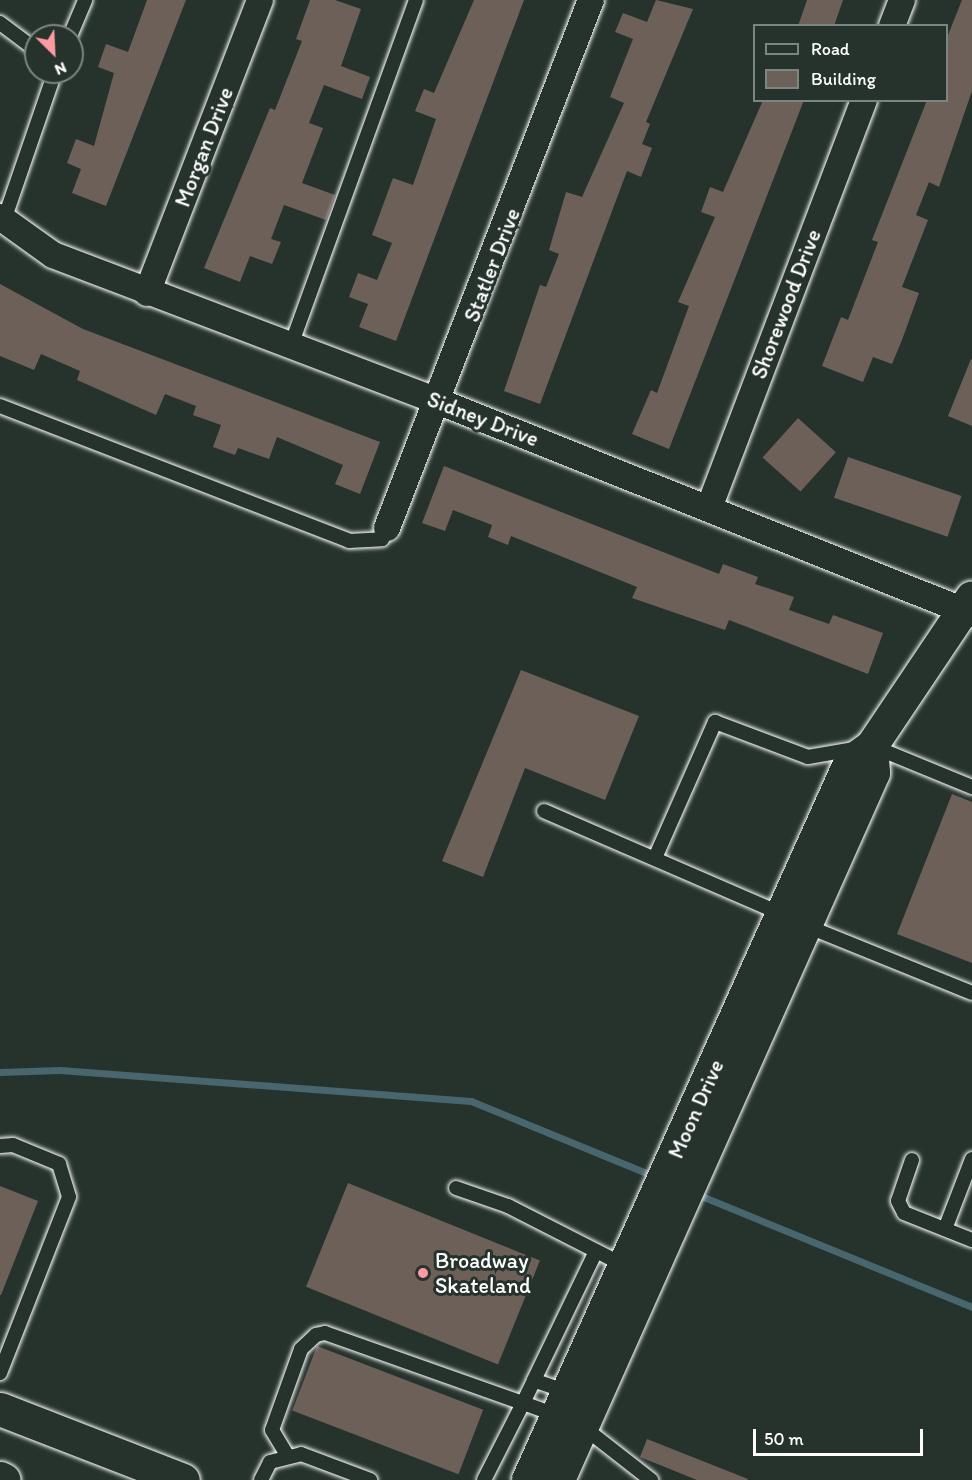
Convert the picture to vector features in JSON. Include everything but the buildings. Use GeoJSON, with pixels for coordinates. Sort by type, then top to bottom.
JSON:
{"type":"FeatureCollection","features":[{"type":"Feature","properties":{"kind":"main road"},"geometry":{"type":"LineString","coordinates":[[0,1409],[183,1480]]}},
{"type":"Feature","properties":{"kind":"main road"},"geometry":{"type":"LineString","coordinates":[[0,1478],[4,1480]]}},
{"type":"Feature","properties":{"kind":"street","name":"Morgan Drive"},"geometry":{"type":"LineString","coordinates":[[147,293],[260,0]]}},
{"type":"Feature","properties":{"kind":"street","name":"Statler Drive"},"geometry":{"type":"LineString","coordinates":[[387,528],[440,402],[591,0]]}},
{"type":"Feature","properties":{"kind":"street"},"geometry":{"type":"LineString","coordinates":[[893,24],[902,0]]}},
{"type":"Feature","properties":{"kind":"street","name":"Shorewood Drive"},"geometry":{"type":"LineString","coordinates":[[709,508],[863,102]]}},
{"type":"Feature","properties":{"kind":"street","name":"Sidney Drive"},"geometry":{"type":"LineString","coordinates":[[2,218],[53,255],[147,293],[440,402],[970,608]]}},
{"type":"Feature","properties":{"kind":"street"},"geometry":{"type":"LineString","coordinates":[[872,746],[970,608]]}},
{"type":"Feature","properties":{"kind":"street","name":"Moon Drive"},"geometry":{"type":"LineString","coordinates":[[528,1480],[575,1409],[794,920],[874,772],[872,746]]}},
{"type":"Feature","properties":{"kind":"street","name":"Moon Drive"},"geometry":{"type":"LineString","coordinates":[[559,1480],[575,1409]]}},
{"type":"Feature","properties":{"kind":"lane"},"geometry":{"type":"LineString","coordinates":[[75,24],[85,0]]}},
{"type":"Feature","properties":{"kind":"lane"},"geometry":{"type":"LineString","coordinates":[[290,348],[416,0]]}},
{"type":"Feature","properties":{"kind":"lane"},"geometry":{"type":"LineString","coordinates":[[0,23],[24,41]]}},
{"type":"Feature","properties":{"kind":"lane"},"geometry":{"type":"LineString","coordinates":[[2,218],[52,84]]}},
{"type":"Feature","properties":{"kind":"lane"},"geometry":{"type":"LineString","coordinates":[[0,406],[349,541],[382,540],[387,528]]}},
{"type":"Feature","properties":{"kind":"lane"},"geometry":{"type":"LineString","coordinates":[[655,858],[715,722],[808,757],[872,746],[972,787]]}},
{"type":"Feature","properties":{"kind":"lane"},"geometry":{"type":"LineString","coordinates":[[544,811],[794,920],[972,993]]}},
{"type":"Feature","properties":{"kind":"lane"},"geometry":{"type":"LineString","coordinates":[[0,1146],[13,1145],[59,1164],[69,1197],[0,1373]]}},
{"type":"Feature","properties":{"kind":"lane"},"geometry":{"type":"LineString","coordinates":[[945,1229],[972,1159]]}},
{"type":"Feature","properties":{"kind":"lane"},"geometry":{"type":"LineString","coordinates":[[912,1161],[898,1201],[904,1213],[972,1240]]}},
{"type":"Feature","properties":{"kind":"lane"},"geometry":{"type":"LineString","coordinates":[[456,1188],[508,1206],[595,1253],[638,1271]]}},
{"type":"Feature","properties":{"kind":"lane"},"geometry":{"type":"LineString","coordinates":[[484,1480],[524,1403],[595,1253]]}},
{"type":"Feature","properties":{"kind":"lane"},"geometry":{"type":"LineString","coordinates":[[287,1455],[272,1430],[301,1349],[316,1335],[325,1333],[524,1403],[575,1409]]}},
{"type":"Feature","properties":{"kind":"lane"},"geometry":{"type":"LineString","coordinates":[[534,1380],[575,1409],[651,1480]]}},
{"type":"Feature","properties":{"kind":"lane"},"geometry":{"type":"LineString","coordinates":[[261,1480],[270,1462],[287,1455],[301,1454],[370,1480]]}},
{"type":"Feature","properties":{"kind":"waterway"},"geometry":{"type":"LineString","coordinates":[[0,1072],[60,1070],[471,1101],[656,1177]]}},
{"type":"Feature","properties":{"kind":"waterway"},"geometry":{"type":"LineString","coordinates":[[694,1193],[972,1307]]}},
{"type":"Feature","properties":{"kind":"place","name":"Broadway Skateland"},"geometry":{"type":"Point","coordinates":[423,1273]}}]}
